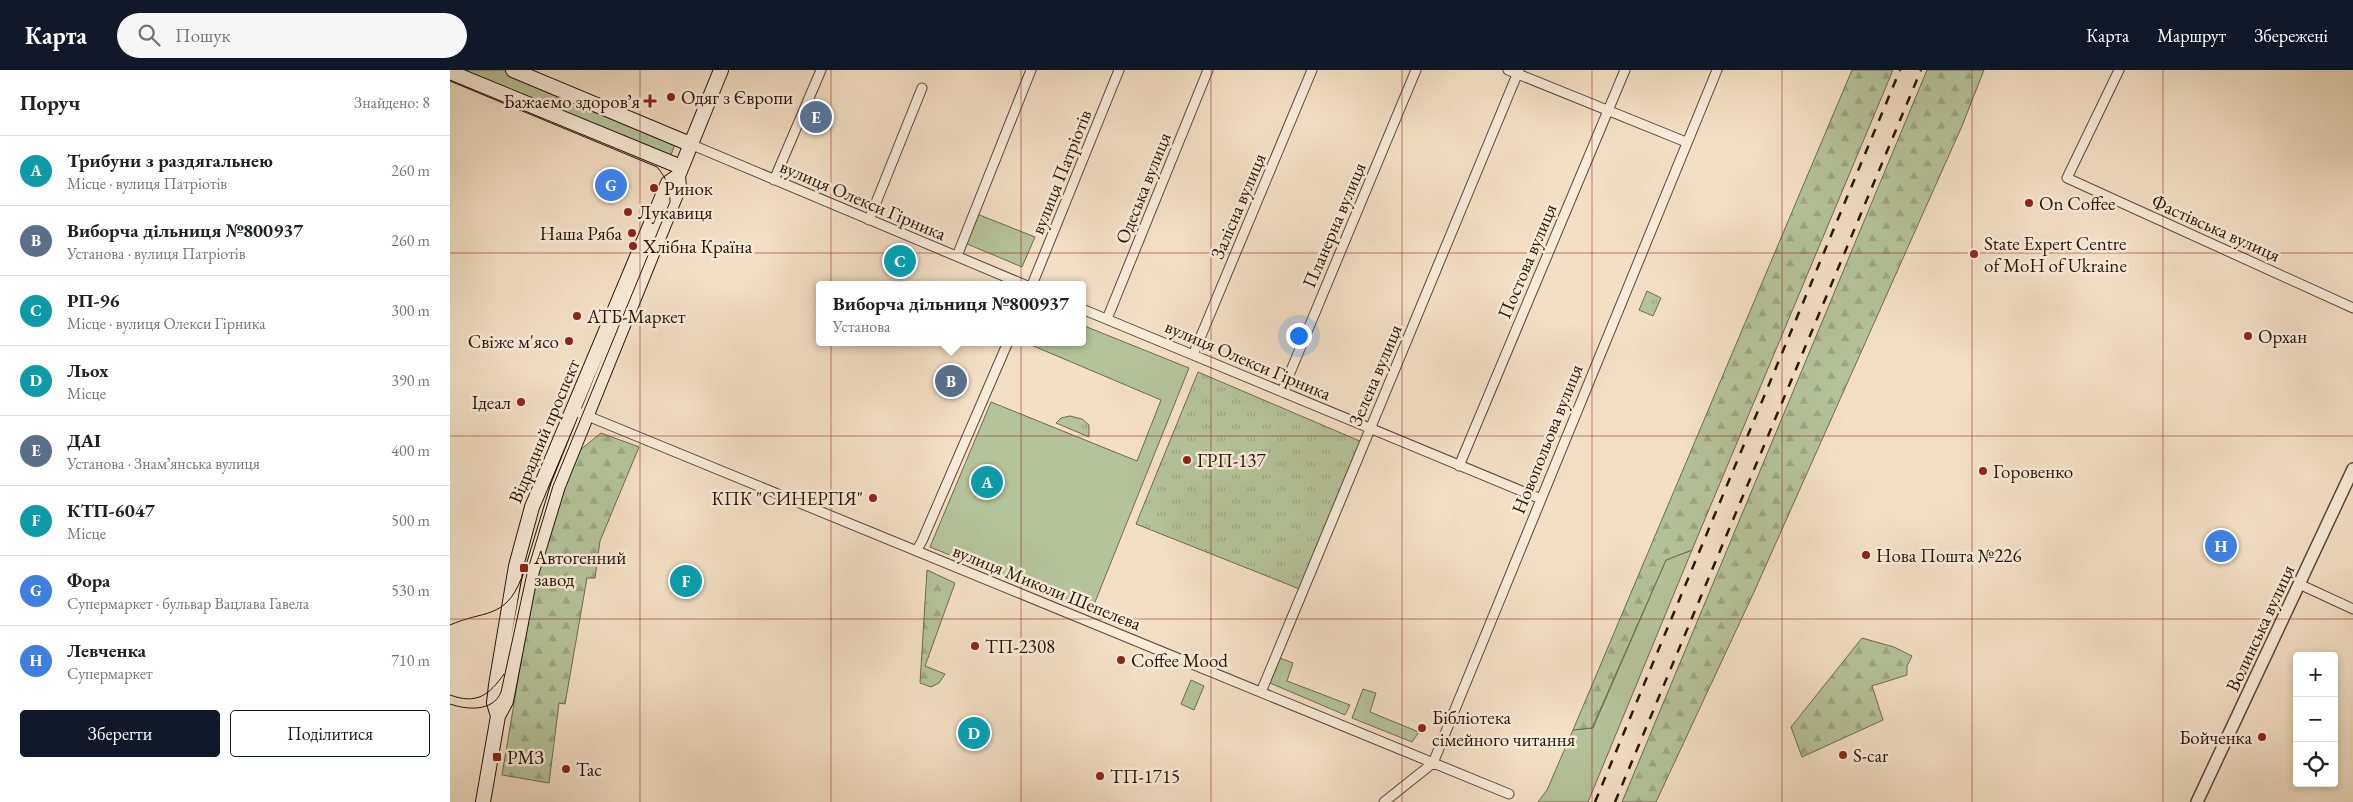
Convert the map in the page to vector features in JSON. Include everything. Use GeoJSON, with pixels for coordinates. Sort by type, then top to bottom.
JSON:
{"type":"FeatureCollection","features":[{"type":"Feature","properties":{"kind":"main road"},"geometry":{"type":"LineString","coordinates":[[513,70],[690,144]]}},
{"type":"Feature","properties":{"kind":"main road","name":"Відрадний проспект"},"geometry":{"type":"LineString","coordinates":[[483,802],[498,716],[506,702],[529,581],[558,486],[679,187],[680,172],[690,144],[721,70]]}},
{"type":"Feature","properties":{"kind":"main road"},"geometry":{"type":"LineString","coordinates":[[450,72],[680,172]]}},
{"type":"Feature","properties":{"kind":"main road","name":"Відрадний проспект"},"geometry":{"type":"LineString","coordinates":[[498,716],[494,703],[496,685],[518,557],[532,507],[668,183],[680,172]]}},
{"type":"Feature","properties":{"kind":"street"},"geometry":{"type":"LineString","coordinates":[[774,180],[821,70]]}},
{"type":"Feature","properties":{"kind":"street"},"geometry":{"type":"LineString","coordinates":[[957,256],[1031,70]]}},
{"type":"Feature","properties":{"kind":"street","name":"вулиця Патріотів"},"geometry":{"type":"LineString","coordinates":[[1034,281],[1119,70]]}},
{"type":"Feature","properties":{"kind":"street","name":"Одеська вулиця"},"geometry":{"type":"LineString","coordinates":[[1107,319],[1208,70]]}},
{"type":"Feature","properties":{"kind":"street","name":"Залісна вулиця"},"geometry":{"type":"LineString","coordinates":[[1193,355],[1312,70]]}},
{"type":"Feature","properties":{"kind":"street","name":"Планерна вулиця"},"geometry":{"type":"LineString","coordinates":[[1282,392],[1416,70]]}},
{"type":"Feature","properties":{"kind":"street"},"geometry":{"type":"LineString","coordinates":[[1508,70],[1518,72],[1607,112],[1686,142]]}},
{"type":"Feature","properties":{"kind":"street","name":"Постова вулиця"},"geometry":{"type":"LineString","coordinates":[[1459,466],[1625,70]]}},
{"type":"Feature","properties":{"kind":"street","name":"Новопольова вулиця"},"geometry":{"type":"LineString","coordinates":[[1384,802],[1433,763],[1717,70]]}},
{"type":"Feature","properties":{"kind":"street","name":"Фастівська вулиця"},"geometry":{"type":"LineString","coordinates":[[2118,70],[2067,178],[2353,308]]}},
{"type":"Feature","properties":{"kind":"street","name":"Зелена вулиця"},"geometry":{"type":"LineString","coordinates":[[1262,692],[1518,72]]}},
{"type":"Feature","properties":{"kind":"street"},"geometry":{"type":"LineString","coordinates":[[868,220],[922,88]]}},
{"type":"Feature","properties":{"kind":"street","name":"вулиця Олекси Гірника"},"geometry":{"type":"LineString","coordinates":[[690,144],[1016,281]]}},
{"type":"Feature","properties":{"kind":"street","name":"вулиця Олекси Гірника"},"geometry":{"type":"LineString","coordinates":[[1086,311],[1541,499]]}},
{"type":"Feature","properties":{"kind":"street"},"geometry":{"type":"LineString","coordinates":[[916,551],[1006,346]]}},
{"type":"Feature","properties":{"kind":"street","name":"вулиця Миколи Шепелєва"},"geometry":{"type":"LineString","coordinates":[[573,410],[1509,794]]}},
{"type":"Feature","properties":{"kind":"street","name":"Волинська вулиця"},"geometry":{"type":"LineString","coordinates":[[2197,802],[2353,469]]}},
{"type":"Feature","properties":{"kind":"street"},"geometry":{"type":"LineString","coordinates":[[2299,584],[2353,609]]}},
{"type":"Feature","properties":{"kind":"green space"},"geometry":{"type":"Polygon","coordinates":[[[459,70],[504,70],[673,140],[675,144],[671,155],[666,155],[459,70]]]}},
{"type":"Feature","properties":{"kind":"green space"},"geometry":{"type":"Polygon","coordinates":[[[1852,70],[1893,70],[1692,550],[1666,560],[1592,728],[1573,730],[1852,70]]]}},
{"type":"Feature","properties":{"kind":"green space"},"geometry":{"type":"Polygon","coordinates":[[[1927,70],[1984,70],[1962,126],[1754,592],[1656,802],[1622,802],[1927,70]]]}},
{"type":"Feature","properties":{"kind":"green space"},"geometry":{"type":"Polygon","coordinates":[[[977,214],[1035,237],[1022,267],[965,243],[977,214]]]}},
{"type":"Feature","properties":{"kind":"green space"},"geometry":{"type":"Polygon","coordinates":[[[1647,291],[1661,298],[1653,316],[1639,310],[1647,291]]]}},
{"type":"Feature","properties":{"kind":"green space"},"geometry":{"type":"Polygon","coordinates":[[[1086,327],[1189,368],[1091,612],[930,547],[991,402],[1137,461],[1161,400],[1033,346],[1086,346],[1086,327]]]}},
{"type":"Feature","properties":{"kind":"green space"},"geometry":{"type":"Polygon","coordinates":[[[1198,372],[1362,442],[1302,590],[1136,524],[1198,372]]]}},
{"type":"Feature","properties":{"kind":"green space"},"geometry":{"type":"Polygon","coordinates":[[[1070,416],[1082,419],[1089,425],[1089,437],[1056,423],[1061,418],[1070,416]]]}},
{"type":"Feature","properties":{"kind":"green space"},"geometry":{"type":"Polygon","coordinates":[[[601,433],[639,447],[600,541],[595,578],[587,578],[565,704],[559,703],[549,783],[502,775],[535,578],[562,487],[579,451],[601,433]]]}},
{"type":"Feature","properties":{"kind":"green space"},"geometry":{"type":"Polygon","coordinates":[[[1692,550],[1588,802],[1538,802],[1547,790],[1573,730],[1593,728],[1666,560],[1692,550]]]}},
{"type":"Feature","properties":{"kind":"green space"},"geometry":{"type":"Polygon","coordinates":[[[927,570],[955,583],[925,666],[945,674],[939,683],[931,687],[920,683],[927,570]]]}},
{"type":"Feature","properties":{"kind":"green space"},"geometry":{"type":"Polygon","coordinates":[[[1862,638],[1894,647],[1912,656],[1907,666],[1907,675],[1872,686],[1883,720],[1802,757],[1791,727],[1862,638]]]}},
{"type":"Feature","properties":{"kind":"green space"},"geometry":{"type":"Polygon","coordinates":[[[1280,658],[1293,663],[1287,681],[1350,705],[1345,715],[1270,683],[1280,658]]]}},
{"type":"Feature","properties":{"kind":"green space"},"geometry":{"type":"Polygon","coordinates":[[[1191,680],[1204,686],[1194,710],[1181,704],[1191,680]]]}},
{"type":"Feature","properties":{"kind":"green space"},"geometry":{"type":"Polygon","coordinates":[[[1363,689],[1376,693],[1370,712],[1419,732],[1412,742],[1352,718],[1363,689]]]}},
{"type":"Feature","properties":{"kind":"tram line"},"geometry":{"type":"LineString","coordinates":[[450,81],[657,167],[667,183],[670,202],[553,486],[528,569],[501,692],[492,703],[479,708],[450,704]]}},
{"type":"Feature","properties":{"kind":"tram line"},"geometry":{"type":"LineString","coordinates":[[450,625],[500,608],[515,592],[521,579]]}},
{"type":"Feature","properties":{"kind":"tram line"},"geometry":{"type":"LineString","coordinates":[[450,695],[468,699],[482,696],[493,688],[504,674]]}},
{"type":"Feature","properties":{"kind":"railway"},"geometry":{"type":"LineString","coordinates":[[1595,802],[1900,70]]}},
{"type":"Feature","properties":{"kind":"railway"},"geometry":{"type":"LineString","coordinates":[[1615,802],[1921,70]]}},
{"type":"Feature","properties":{"kind":"place","name":"Одяг з Європи"},"geometry":{"type":"Point","coordinates":[671,97]}},
{"type":"Feature","properties":{"kind":"place","name":"Бажаємо здоровʼя"},"geometry":{"type":"Point","coordinates":[650,101]}},
{"type":"Feature","properties":{"kind":"place","name":"ДАІ"},"geometry":{"type":"Point","coordinates":[816,117]}},
{"type":"Feature","properties":{"kind":"place","name":"Фора"},"geometry":{"type":"Point","coordinates":[611,185]}},
{"type":"Feature","properties":{"kind":"place","name":"Ринок"},"geometry":{"type":"Point","coordinates":[654,188]}},
{"type":"Feature","properties":{"kind":"place","name":"On Coffee"},"geometry":{"type":"Point","coordinates":[2029,203]}},
{"type":"Feature","properties":{"kind":"place","name":"Лукавиця"},"geometry":{"type":"Point","coordinates":[628,212]}},
{"type":"Feature","properties":{"kind":"place","name":"Наша Ряба"},"geometry":{"type":"Point","coordinates":[632,233]}},
{"type":"Feature","properties":{"kind":"place","name":"Хлібна Країна"},"geometry":{"type":"Point","coordinates":[633,246]}},
{"type":"Feature","properties":{"kind":"place","name":"State Expert Centre of MoH of Ukraine"},"geometry":{"type":"Point","coordinates":[1974,254]}},
{"type":"Feature","properties":{"kind":"place","name":"РП-96"},"geometry":{"type":"Point","coordinates":[900,261]}},
{"type":"Feature","properties":{"kind":"place","name":"АТБ-Маркет"},"geometry":{"type":"Point","coordinates":[577,316]}},
{"type":"Feature","properties":{"kind":"place","name":"Орхан"},"geometry":{"type":"Point","coordinates":[2248,336]}},
{"type":"Feature","properties":{"kind":"place","name":"Свіже м'ясо"},"geometry":{"type":"Point","coordinates":[569,341]}},
{"type":"Feature","properties":{"kind":"place","name":"Виборча дільниця №800937"},"geometry":{"type":"Point","coordinates":[951,381]}},
{"type":"Feature","properties":{"kind":"place","name":"Ідеал"},"geometry":{"type":"Point","coordinates":[521,402]}},
{"type":"Feature","properties":{"kind":"place","name":"ГРП-137"},"geometry":{"type":"Point","coordinates":[1187,460]}},
{"type":"Feature","properties":{"kind":"place","name":"Горовенко"},"geometry":{"type":"Point","coordinates":[1983,471]}},
{"type":"Feature","properties":{"kind":"place","name":"Трибуни з раздягальнею"},"geometry":{"type":"Point","coordinates":[987,482]}},
{"type":"Feature","properties":{"kind":"place","name":"КПК \"СИНЕРГІЯ\""},"geometry":{"type":"Point","coordinates":[873,498]}},
{"type":"Feature","properties":{"kind":"place","name":"Левченка"},"geometry":{"type":"Point","coordinates":[2221,546]}},
{"type":"Feature","properties":{"kind":"place","name":"Нова Пошта №226"},"geometry":{"type":"Point","coordinates":[1866,555]}},
{"type":"Feature","properties":{"kind":"place","name":"Автогенний завод"},"geometry":{"type":"Point","coordinates":[524,568]}},
{"type":"Feature","properties":{"kind":"place","name":"КТП-6047"},"geometry":{"type":"Point","coordinates":[686,581]}},
{"type":"Feature","properties":{"kind":"place","name":"ТП-2308"},"geometry":{"type":"Point","coordinates":[975,646]}},
{"type":"Feature","properties":{"kind":"place","name":"Coffee Mood"},"geometry":{"type":"Point","coordinates":[1121,660]}},
{"type":"Feature","properties":{"kind":"place","name":"Бібліотека сімейного читання"},"geometry":{"type":"Point","coordinates":[1422,728]}},
{"type":"Feature","properties":{"kind":"place","name":"Льох"},"geometry":{"type":"Point","coordinates":[974,733]}},
{"type":"Feature","properties":{"kind":"place","name":"Бойченка"},"geometry":{"type":"Point","coordinates":[2262,737]}},
{"type":"Feature","properties":{"kind":"place","name":"S-car"},"geometry":{"type":"Point","coordinates":[1843,755]}},
{"type":"Feature","properties":{"kind":"place","name":"РМЗ"},"geometry":{"type":"Point","coordinates":[497,757]}},
{"type":"Feature","properties":{"kind":"place","name":"Тас"},"geometry":{"type":"Point","coordinates":[566,769]}},
{"type":"Feature","properties":{"kind":"place","name":"ТП-1715"},"geometry":{"type":"Point","coordinates":[1100,776]}}]}
